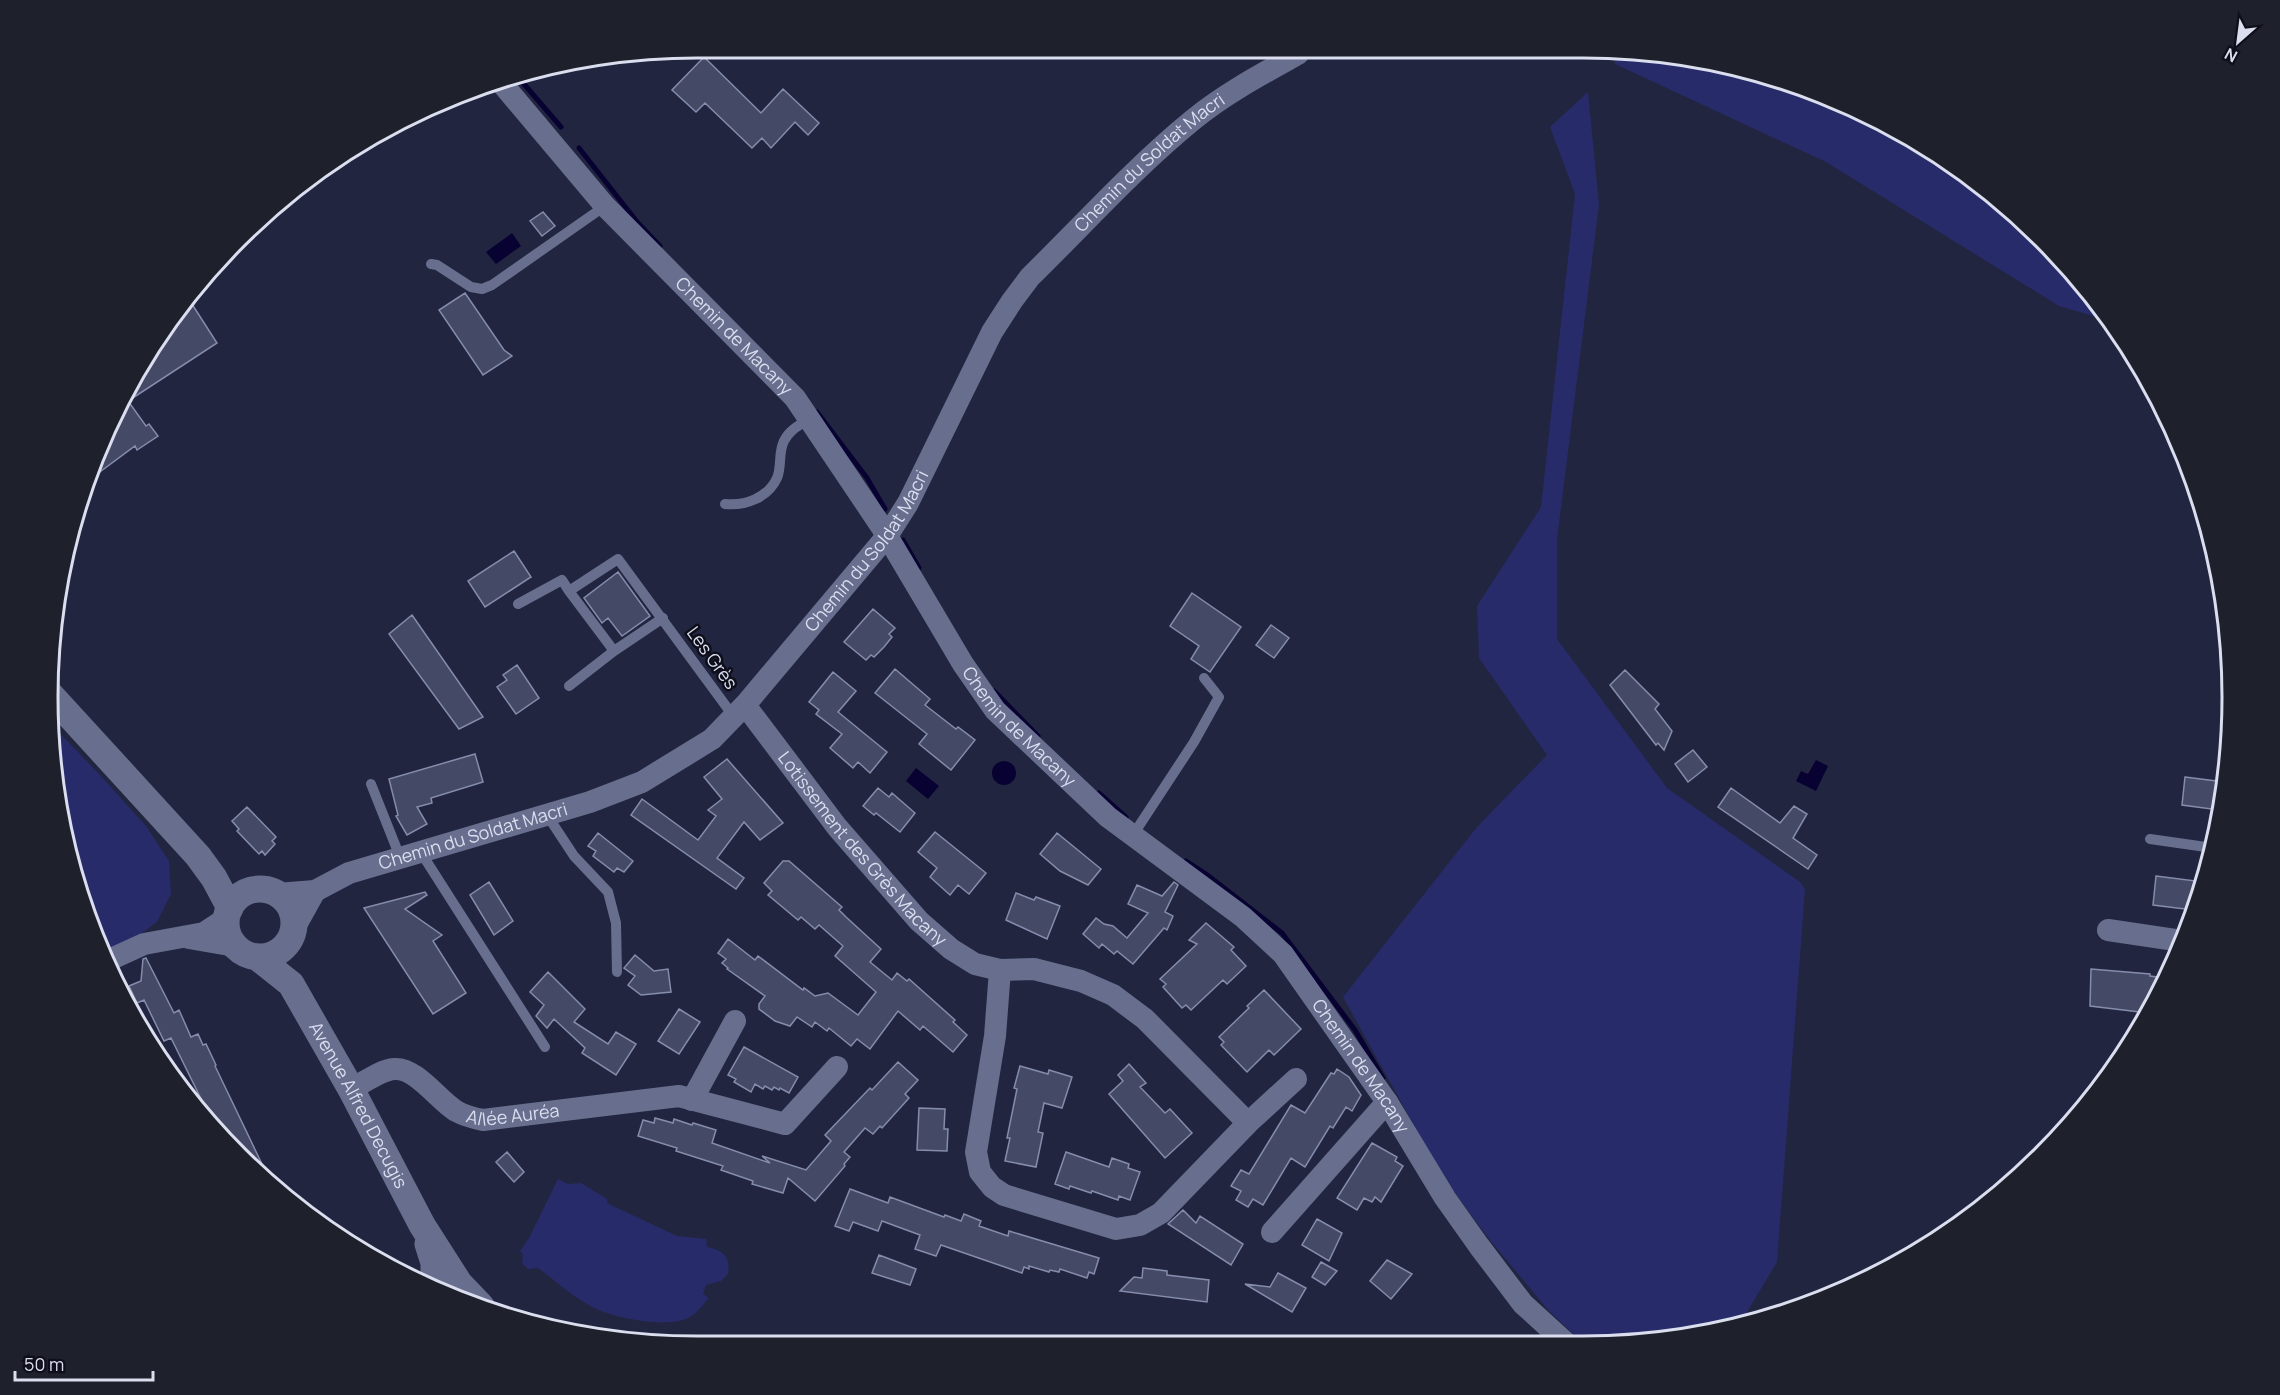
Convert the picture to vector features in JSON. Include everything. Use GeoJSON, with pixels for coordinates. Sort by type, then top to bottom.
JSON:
{"type":"FeatureCollection","features":[{"type":"Feature","properties":{"kind":"street","name":"Chemin du Soldat Macri"},"geometry":{"type":"LineString","coordinates":[[267,892],[315,891],[348,873],[471,832],[547,815],[590,802],[642,782],[712,739],[739,711],[887,536],[908,503],[992,332],[1030,277],[1162,146],[1195,118],[1227,94],[1291,58]]}},
{"type":"Feature","properties":{"kind":"street","name":"Chemin de Macany"},"geometry":{"type":"LineString","coordinates":[[506,88],[605,206],[795,398],[887,536],[963,664],[995,710],[1108,817],[1243,917],[1283,954],[1387,1102],[1445,1198],[1479,1246],[1523,1304],[1558,1336]]}},
{"type":"Feature","properties":{"kind":"street"},"geometry":{"type":"LineString","coordinates":[[58,703],[198,856],[214,878],[228,913],[228,933],[246,952]]}},
{"type":"Feature","properties":{"kind":"street","name":"Lotissement des Grès Macany"},"geometry":{"type":"LineString","coordinates":[[739,711],[920,921],[951,949],[975,964],[1000,970],[1034,969],[1082,981],[1113,995],[1145,1019],[1248,1123]]}},
{"type":"Feature","properties":{"kind":"street"},"geometry":{"type":"LineString","coordinates":[[198,856],[217,870],[267,892],[291,908],[292,934]]}},
{"type":"Feature","properties":{"kind":"street"},"geometry":{"type":"LineString","coordinates":[[188,938],[264,957],[279,952],[292,934],[315,891]]}},
{"type":"Feature","properties":{"kind":"street"},"geometry":{"type":"LineString","coordinates":[[114,958],[144,944],[188,938],[204,933],[228,913],[240,896],[267,892]]}},
{"type":"Feature","properties":{"kind":"street"},"geometry":{"type":"LineString","coordinates":[[2108,930],[2174,940]]}},
{"type":"Feature","properties":{"kind":"street","name":"Avenue Alfred Decugis"},"geometry":{"type":"LineString","coordinates":[[292,934],[288,966],[291,984],[351,1089],[422,1225]]}},
{"type":"Feature","properties":{"kind":"street","name":"Avenue Alfred Decugis"},"geometry":{"type":"LineString","coordinates":[[246,952],[291,984]]}},
{"type":"Feature","properties":{"kind":"street"},"geometry":{"type":"LineString","coordinates":[[1000,970],[994,1036],[976,1152],[980,1172],[992,1186],[1004,1195],[1116,1229],[1140,1226],[1161,1213],[1248,1123],[1296,1079]]}},
{"type":"Feature","properties":{"kind":"street"},"geometry":{"type":"LineString","coordinates":[[692,1100],[735,1021]]}},
{"type":"Feature","properties":{"kind":"street","name":"Allée Auréa"},"geometry":{"type":"LineString","coordinates":[[351,1089],[397,1069],[414,1075],[454,1110],[468,1117],[483,1120],[679,1096],[785,1124],[837,1067]]}},
{"type":"Feature","properties":{"kind":"street"},"geometry":{"type":"LineString","coordinates":[[1272,1232],[1387,1102]]}},
{"type":"Feature","properties":{"kind":"street"},"geometry":{"type":"LineString","coordinates":[[422,1225],[434,1263],[434,1280]]}},
{"type":"Feature","properties":{"kind":"street"},"geometry":{"type":"LineString","coordinates":[[422,1225],[459,1283],[470,1295]]}},
{"type":"Feature","properties":{"kind":"lane"},"geometry":{"type":"LineString","coordinates":[[431,264],[471,287],[482,289],[492,285],[605,206]]}},
{"type":"Feature","properties":{"kind":"lane"},"geometry":{"type":"LineString","coordinates":[[725,504],[735,505],[757,500],[769,490],[778,477],[779,458],[784,440],[793,429],[809,419]]}},
{"type":"Feature","properties":{"kind":"lane","name":"Les Grès"},"geometry":{"type":"LineString","coordinates":[[569,591],[618,559],[739,711]]}},
{"type":"Feature","properties":{"kind":"lane"},"geometry":{"type":"LineString","coordinates":[[518,604],[562,580],[614,651]]}},
{"type":"Feature","properties":{"kind":"lane","name":"Les Grès"},"geometry":{"type":"LineString","coordinates":[[569,686],[614,651],[663,618]]}},
{"type":"Feature","properties":{"kind":"lane"},"geometry":{"type":"LineString","coordinates":[[1133,835],[1194,742],[1219,697],[1204,678]]}},
{"type":"Feature","properties":{"kind":"lane"},"geometry":{"type":"LineString","coordinates":[[371,784],[410,854],[545,1047]]}},
{"type":"Feature","properties":{"kind":"lane"},"geometry":{"type":"LineString","coordinates":[[547,815],[573,856],[608,892],[616,923],[617,972]]}},
{"type":"Feature","properties":{"kind":"lane"},"geometry":{"type":"LineString","coordinates":[[2150,839],[2204,847]]}},
{"type":"Feature","properties":{"kind":"shaded area"},"geometry":{"type":"Polygon","coordinates":[[[1614,60],[1666,64],[1748,80],[1788,92],[1865,124],[1938,166],[2004,217],[2063,276],[2095,316],[2059,306],[1826,162],[1615,64],[1614,60]]]}},
{"type":"Feature","properties":{"kind":"shaded area"},"geometry":{"type":"Polygon","coordinates":[[[1588,92],[1599,205],[1557,539],[1557,639],[1667,788],[1800,882],[1805,889],[1777,1262],[1745,1316],[1666,1331],[1624,1335],[1575,1336],[1548,1310],[1489,1239],[1442,1176],[1343,997],[1477,827],[1547,755],[1479,658],[1477,606],[1541,507],[1575,194],[1550,127],[1588,92]]]}},
{"type":"Feature","properties":{"kind":"shaded area"},"geometry":{"type":"Polygon","coordinates":[[[512,233],[521,246],[496,264],[486,252],[512,233]]]}},
{"type":"Feature","properties":{"kind":"shaded area"},"geometry":{"type":"Polygon","coordinates":[[[60,733],[146,826],[169,861],[171,894],[157,922],[124,946],[111,951],[92,903],[71,822],[60,733]]]}},
{"type":"Feature","properties":{"kind":"shaded area"},"geometry":{"type":"Polygon","coordinates":[[[1816,760],[1828,766],[1816,791],[1796,781],[1801,771],[1808,774],[1816,760]]]}},
{"type":"Feature","properties":{"kind":"shaded area"},"geometry":{"type":"Polygon","coordinates":[[[1004,761],[1009,762],[1015,768],[1015,778],[1009,784],[1004,785],[999,784],[993,778],[992,773],[993,768],[999,762],[1004,761]]]}},
{"type":"Feature","properties":{"kind":"shaded area"},"geometry":{"type":"Polygon","coordinates":[[[916,768],[939,786],[928,799],[906,781],[916,768]]]}},
{"type":"Feature","properties":{"kind":"shaded area"},"geometry":{"type":"Polygon","coordinates":[[[558,1179],[568,1184],[581,1183],[607,1199],[607,1203],[677,1236],[706,1239],[707,1247],[725,1255],[729,1268],[728,1274],[721,1281],[706,1285],[703,1294],[709,1298],[695,1313],[673,1322],[620,1317],[591,1306],[538,1268],[528,1269],[522,1263],[523,1255],[520,1251],[529,1238],[558,1179]]]}},
{"type":"Feature","properties":{"kind":"building"},"geometry":{"type":"Polygon","coordinates":[[[705,58],[761,113],[783,89],[819,123],[808,135],[795,122],[771,148],[762,138],[752,148],[705,103],[696,112],[672,90],[705,58]]]}},
{"type":"Feature","properties":{"kind":"building"},"geometry":{"type":"Polygon","coordinates":[[[543,212],[555,226],[542,236],[530,221],[543,212]]]}},
{"type":"Feature","properties":{"kind":"building"},"geometry":{"type":"Polygon","coordinates":[[[465,293],[504,350],[512,356],[483,375],[439,310],[465,293]]]}},
{"type":"Feature","properties":{"kind":"building"},"geometry":{"type":"Polygon","coordinates":[[[193,306],[217,343],[134,397],[166,342],[193,306]]]}},
{"type":"Feature","properties":{"kind":"building"},"geometry":{"type":"Polygon","coordinates":[[[130,404],[146,426],[149,424],[158,436],[137,450],[135,446],[100,472],[130,404]]]}},
{"type":"Feature","properties":{"kind":"building"},"geometry":{"type":"Polygon","coordinates":[[[514,551],[531,577],[485,607],[468,581],[514,551]]]}},
{"type":"Feature","properties":{"kind":"building"},"geometry":{"type":"Polygon","coordinates":[[[618,572],[650,616],[622,636],[608,618],[602,623],[584,598],[618,572]]]}},
{"type":"Feature","properties":{"kind":"building"},"geometry":{"type":"Polygon","coordinates":[[[1192,593],[1241,627],[1210,672],[1191,659],[1199,646],[1170,626],[1192,593]]]}},
{"type":"Feature","properties":{"kind":"building"},"geometry":{"type":"Polygon","coordinates":[[[873,609],[895,628],[889,634],[892,637],[884,647],[874,657],[871,655],[866,660],[844,642],[873,609]]]}},
{"type":"Feature","properties":{"kind":"building"},"geometry":{"type":"Polygon","coordinates":[[[412,615],[483,717],[459,729],[389,634],[412,615]]]}},
{"type":"Feature","properties":{"kind":"building"},"geometry":{"type":"Polygon","coordinates":[[[1271,625],[1289,638],[1274,658],[1256,645],[1271,625]]]}},
{"type":"Feature","properties":{"kind":"building"},"geometry":{"type":"Polygon","coordinates":[[[517,665],[539,698],[516,714],[497,687],[507,680],[503,675],[517,665]]]}},
{"type":"Feature","properties":{"kind":"building"},"geometry":{"type":"Polygon","coordinates":[[[895,669],[930,699],[925,705],[956,729],[958,727],[975,740],[951,770],[919,744],[927,734],[875,693],[895,669]]]}},
{"type":"Feature","properties":{"kind":"building"},"geometry":{"type":"Polygon","coordinates":[[[1625,670],[1659,704],[1655,709],[1672,731],[1664,750],[1658,743],[1656,745],[1610,685],[1625,670]]]}},
{"type":"Feature","properties":{"kind":"building"},"geometry":{"type":"Polygon","coordinates":[[[833,672],[856,691],[838,712],[887,752],[870,773],[858,762],[853,768],[830,748],[842,734],[816,714],[819,710],[809,702],[833,672]]]}},
{"type":"Feature","properties":{"kind":"building"},"geometry":{"type":"Polygon","coordinates":[[[1693,750],[1707,767],[1688,782],[1675,764],[1693,750]]]}},
{"type":"Feature","properties":{"kind":"building"},"geometry":{"type":"Polygon","coordinates":[[[475,754],[483,782],[431,798],[432,803],[417,807],[427,824],[407,835],[396,816],[398,815],[389,779],[475,754]]]}},
{"type":"Feature","properties":{"kind":"building"},"geometry":{"type":"Polygon","coordinates":[[[727,759],[783,823],[760,840],[744,822],[717,858],[744,878],[736,889],[631,815],[642,799],[698,840],[716,816],[708,810],[722,799],[704,777],[727,759]]]}},
{"type":"Feature","properties":{"kind":"building"},"geometry":{"type":"Polygon","coordinates":[[[2185,777],[2216,781],[2211,809],[2182,805],[2185,777]]]}},
{"type":"Feature","properties":{"kind":"building"},"geometry":{"type":"Polygon","coordinates":[[[878,788],[889,797],[892,793],[915,813],[900,832],[863,806],[878,788]]]}},
{"type":"Feature","properties":{"kind":"building"},"geometry":{"type":"Polygon","coordinates":[[[1731,788],[1780,823],[1794,806],[1807,814],[1793,838],[1817,855],[1808,869],[1718,807],[1731,788]]]}},
{"type":"Feature","properties":{"kind":"building"},"geometry":{"type":"Polygon","coordinates":[[[247,807],[276,837],[272,841],[275,844],[265,855],[262,851],[259,854],[237,831],[239,829],[232,821],[247,807]]]}},
{"type":"Feature","properties":{"kind":"building"},"geometry":{"type":"Polygon","coordinates":[[[935,832],[986,873],[969,894],[958,885],[950,895],[930,877],[937,868],[918,852],[935,832]]]}},
{"type":"Feature","properties":{"kind":"building"},"geometry":{"type":"Polygon","coordinates":[[[598,833],[633,861],[624,872],[617,868],[614,872],[593,856],[596,851],[588,846],[598,833]]]}},
{"type":"Feature","properties":{"kind":"building"},"geometry":{"type":"Polygon","coordinates":[[[1057,833],[1101,869],[1088,885],[1060,871],[1040,854],[1057,833]]]}},
{"type":"Feature","properties":{"kind":"building"},"geometry":{"type":"Polygon","coordinates":[[[783,861],[789,861],[842,907],[839,910],[881,949],[870,962],[892,980],[897,973],[907,981],[909,979],[955,1020],[953,1022],[967,1035],[953,1052],[923,1026],[920,1030],[898,1011],[870,1049],[857,1039],[851,1046],[829,1028],[827,1031],[815,1022],[812,1027],[797,1017],[790,1026],[775,1021],[759,1009],[759,1004],[765,996],[722,963],[726,959],[718,953],[728,939],[755,960],[758,956],[803,990],[804,988],[815,996],[828,993],[858,1015],[876,992],[835,956],[843,946],[819,925],[815,929],[801,917],[798,920],[768,895],[772,891],[764,883],[783,861]]]}},
{"type":"Feature","properties":{"kind":"building"},"geometry":{"type":"Polygon","coordinates":[[[2156,876],[2195,881],[2186,909],[2153,905],[2156,876]]]}},
{"type":"Feature","properties":{"kind":"building"},"geometry":{"type":"Polygon","coordinates":[[[489,882],[513,921],[494,935],[470,895],[489,882]]]}},
{"type":"Feature","properties":{"kind":"building"},"geometry":{"type":"Polygon","coordinates":[[[1174,882],[1178,885],[1165,912],[1173,916],[1167,930],[1164,928],[1133,964],[1117,951],[1114,954],[1102,944],[1099,948],[1083,934],[1096,918],[1104,924],[1113,926],[1127,938],[1148,913],[1128,904],[1137,885],[1162,896],[1174,882]]]}},
{"type":"Feature","properties":{"kind":"building"},"geometry":{"type":"Polygon","coordinates":[[[425,892],[427,895],[405,909],[442,935],[433,941],[466,993],[433,1014],[364,908],[425,892]]]}},
{"type":"Feature","properties":{"kind":"building"},"geometry":{"type":"Polygon","coordinates":[[[1016,893],[1034,900],[1036,897],[1060,906],[1047,939],[1006,920],[1016,893]]]}},
{"type":"Feature","properties":{"kind":"building"},"geometry":{"type":"Polygon","coordinates":[[[1206,923],[1234,947],[1231,950],[1246,966],[1227,984],[1223,980],[1191,1010],[1186,1005],[1182,1008],[1163,987],[1166,984],[1160,979],[1197,944],[1189,940],[1206,923]]]}},
{"type":"Feature","properties":{"kind":"building"},"geometry":{"type":"Polygon","coordinates":[[[635,955],[654,971],[668,969],[671,992],[641,995],[628,985],[635,976],[624,968],[635,955]]]}},
{"type":"Feature","properties":{"kind":"building"},"geometry":{"type":"Polygon","coordinates":[[[146,958],[174,1013],[179,1010],[191,1037],[198,1034],[203,1045],[206,1044],[262,1165],[217,1119],[201,1099],[171,1038],[164,1041],[144,1000],[137,1003],[129,986],[141,981],[143,959],[146,958]]]}},
{"type":"Feature","properties":{"kind":"building"},"geometry":{"type":"Polygon","coordinates":[[[2091,969],[2150,974],[2150,976],[2157,977],[2139,1012],[2090,1006],[2091,969]]]}},
{"type":"Feature","properties":{"kind":"building"},"geometry":{"type":"Polygon","coordinates":[[[548,972],[585,1009],[574,1022],[608,1044],[616,1032],[636,1044],[616,1075],[582,1053],[585,1048],[554,1019],[547,1028],[536,1016],[544,1005],[530,992],[548,972]]]}},
{"type":"Feature","properties":{"kind":"building"},"geometry":{"type":"Polygon","coordinates":[[[1264,990],[1301,1029],[1274,1055],[1269,1050],[1247,1072],[1221,1045],[1224,1042],[1219,1037],[1264,990]]]}},
{"type":"Feature","properties":{"kind":"building"},"geometry":{"type":"Polygon","coordinates":[[[679,1009],[700,1022],[679,1054],[658,1041],[679,1009]]]}},
{"type":"Feature","properties":{"kind":"building"},"geometry":{"type":"Polygon","coordinates":[[[744,1047],[798,1077],[789,1093],[774,1087],[772,1090],[765,1086],[763,1089],[755,1084],[751,1092],[734,1082],[736,1079],[728,1075],[744,1047]]]}},
{"type":"Feature","properties":{"kind":"building"},"geometry":{"type":"Polygon","coordinates":[[[898,1062],[918,1080],[905,1094],[909,1098],[882,1128],[880,1126],[873,1134],[865,1128],[844,1152],[850,1157],[844,1164],[845,1166],[815,1201],[788,1178],[783,1193],[752,1184],[753,1181],[721,1170],[723,1166],[638,1136],[643,1120],[654,1123],[655,1118],[673,1123],[674,1119],[716,1130],[712,1143],[770,1163],[762,1156],[806,1170],[831,1141],[825,1135],[898,1062]]]}},
{"type":"Feature","properties":{"kind":"building"},"geometry":{"type":"Polygon","coordinates":[[[1129,1064],[1146,1083],[1140,1087],[1165,1113],[1170,1109],[1192,1133],[1165,1158],[1109,1094],[1123,1081],[1118,1075],[1129,1064]]]}},
{"type":"Feature","properties":{"kind":"building"},"geometry":{"type":"Polygon","coordinates":[[[1020,1066],[1048,1074],[1049,1070],[1072,1077],[1062,1108],[1044,1103],[1038,1132],[1043,1133],[1036,1167],[1005,1161],[1010,1138],[1007,1138],[1017,1089],[1014,1088],[1020,1066]]]}},
{"type":"Feature","properties":{"kind":"building"},"geometry":{"type":"Polygon","coordinates":[[[1337,1069],[1349,1077],[1361,1095],[1352,1111],[1346,1107],[1333,1128],[1330,1126],[1305,1167],[1291,1158],[1263,1205],[1253,1199],[1248,1207],[1236,1200],[1241,1191],[1231,1186],[1241,1170],[1249,1174],[1291,1105],[1305,1113],[1331,1073],[1334,1074],[1337,1069]]]}},
{"type":"Feature","properties":{"kind":"building"},"geometry":{"type":"Polygon","coordinates":[[[919,1108],[945,1109],[944,1129],[948,1129],[947,1151],[917,1150],[919,1108]]]}},
{"type":"Feature","properties":{"kind":"building"},"geometry":{"type":"Polygon","coordinates":[[[1372,1143],[1397,1157],[1395,1161],[1403,1166],[1381,1202],[1375,1197],[1372,1202],[1364,1198],[1357,1210],[1337,1198],[1372,1143]]]}},
{"type":"Feature","properties":{"kind":"building"},"geometry":{"type":"Polygon","coordinates":[[[507,1152],[524,1172],[514,1182],[496,1162],[507,1152]]]}},
{"type":"Feature","properties":{"kind":"building"},"geometry":{"type":"Polygon","coordinates":[[[1066,1152],[1109,1167],[1112,1158],[1129,1164],[1128,1168],[1140,1172],[1130,1200],[1119,1196],[1118,1200],[1092,1191],[1091,1193],[1070,1186],[1069,1189],[1055,1184],[1066,1152]]]}},
{"type":"Feature","properties":{"kind":"building"},"geometry":{"type":"Polygon","coordinates":[[[850,1189],[888,1203],[890,1197],[961,1221],[964,1214],[981,1221],[979,1226],[1008,1236],[1009,1231],[1099,1258],[1094,1274],[1089,1272],[1087,1278],[1060,1269],[1059,1272],[1050,1270],[1049,1272],[1029,1266],[1029,1269],[1024,1267],[1022,1273],[941,1245],[936,1256],[915,1249],[920,1235],[882,1221],[878,1231],[853,1222],[849,1231],[835,1226],[850,1189]]]}},
{"type":"Feature","properties":{"kind":"building"},"geometry":{"type":"Polygon","coordinates":[[[1183,1210],[1196,1223],[1200,1216],[1243,1244],[1231,1265],[1168,1224],[1183,1210]]]}},
{"type":"Feature","properties":{"kind":"building"},"geometry":{"type":"Polygon","coordinates":[[[1317,1219],[1342,1233],[1329,1261],[1302,1245],[1317,1219]]]}},
{"type":"Feature","properties":{"kind":"building"},"geometry":{"type":"Polygon","coordinates":[[[879,1255],[916,1269],[910,1285],[872,1273],[879,1255]]]}},
{"type":"Feature","properties":{"kind":"building"},"geometry":{"type":"Polygon","coordinates":[[[1387,1260],[1412,1274],[1391,1299],[1370,1281],[1387,1260]]]}},
{"type":"Feature","properties":{"kind":"building"},"geometry":{"type":"Polygon","coordinates":[[[1321,1262],[1337,1271],[1325,1285],[1312,1277],[1321,1262]]]}},
{"type":"Feature","properties":{"kind":"building"},"geometry":{"type":"Polygon","coordinates":[[[1143,1268],[1167,1271],[1167,1275],[1209,1280],[1207,1302],[1120,1291],[1134,1277],[1142,1278],[1143,1268]]]}},
{"type":"Feature","properties":{"kind":"building"},"geometry":{"type":"Polygon","coordinates":[[[1278,1273],[1306,1288],[1292,1312],[1245,1284],[1270,1287],[1278,1273]]]}},
{"type":"Feature","properties":{"kind":"waterway"},"geometry":{"type":"LineString","coordinates":[[523,83],[561,127]]}},
{"type":"Feature","properties":{"kind":"waterway"},"geometry":{"type":"LineString","coordinates":[[579,148],[638,223],[660,246]]}},
{"type":"Feature","properties":{"kind":"waterway"},"geometry":{"type":"LineString","coordinates":[[817,412],[867,478],[885,509]]}},
{"type":"Feature","properties":{"kind":"waterway"},"geometry":{"type":"LineString","coordinates":[[903,540],[919,568]]}},
{"type":"Feature","properties":{"kind":"waterway"},"geometry":{"type":"LineString","coordinates":[[994,691],[1038,736]]}},
{"type":"Feature","properties":{"kind":"waterway"},"geometry":{"type":"LineString","coordinates":[[1099,793],[1126,817]]}},
{"type":"Feature","properties":{"kind":"waterway"},"geometry":{"type":"LineString","coordinates":[[1186,861],[1282,933],[1355,1030],[1383,1078]]}}]}
